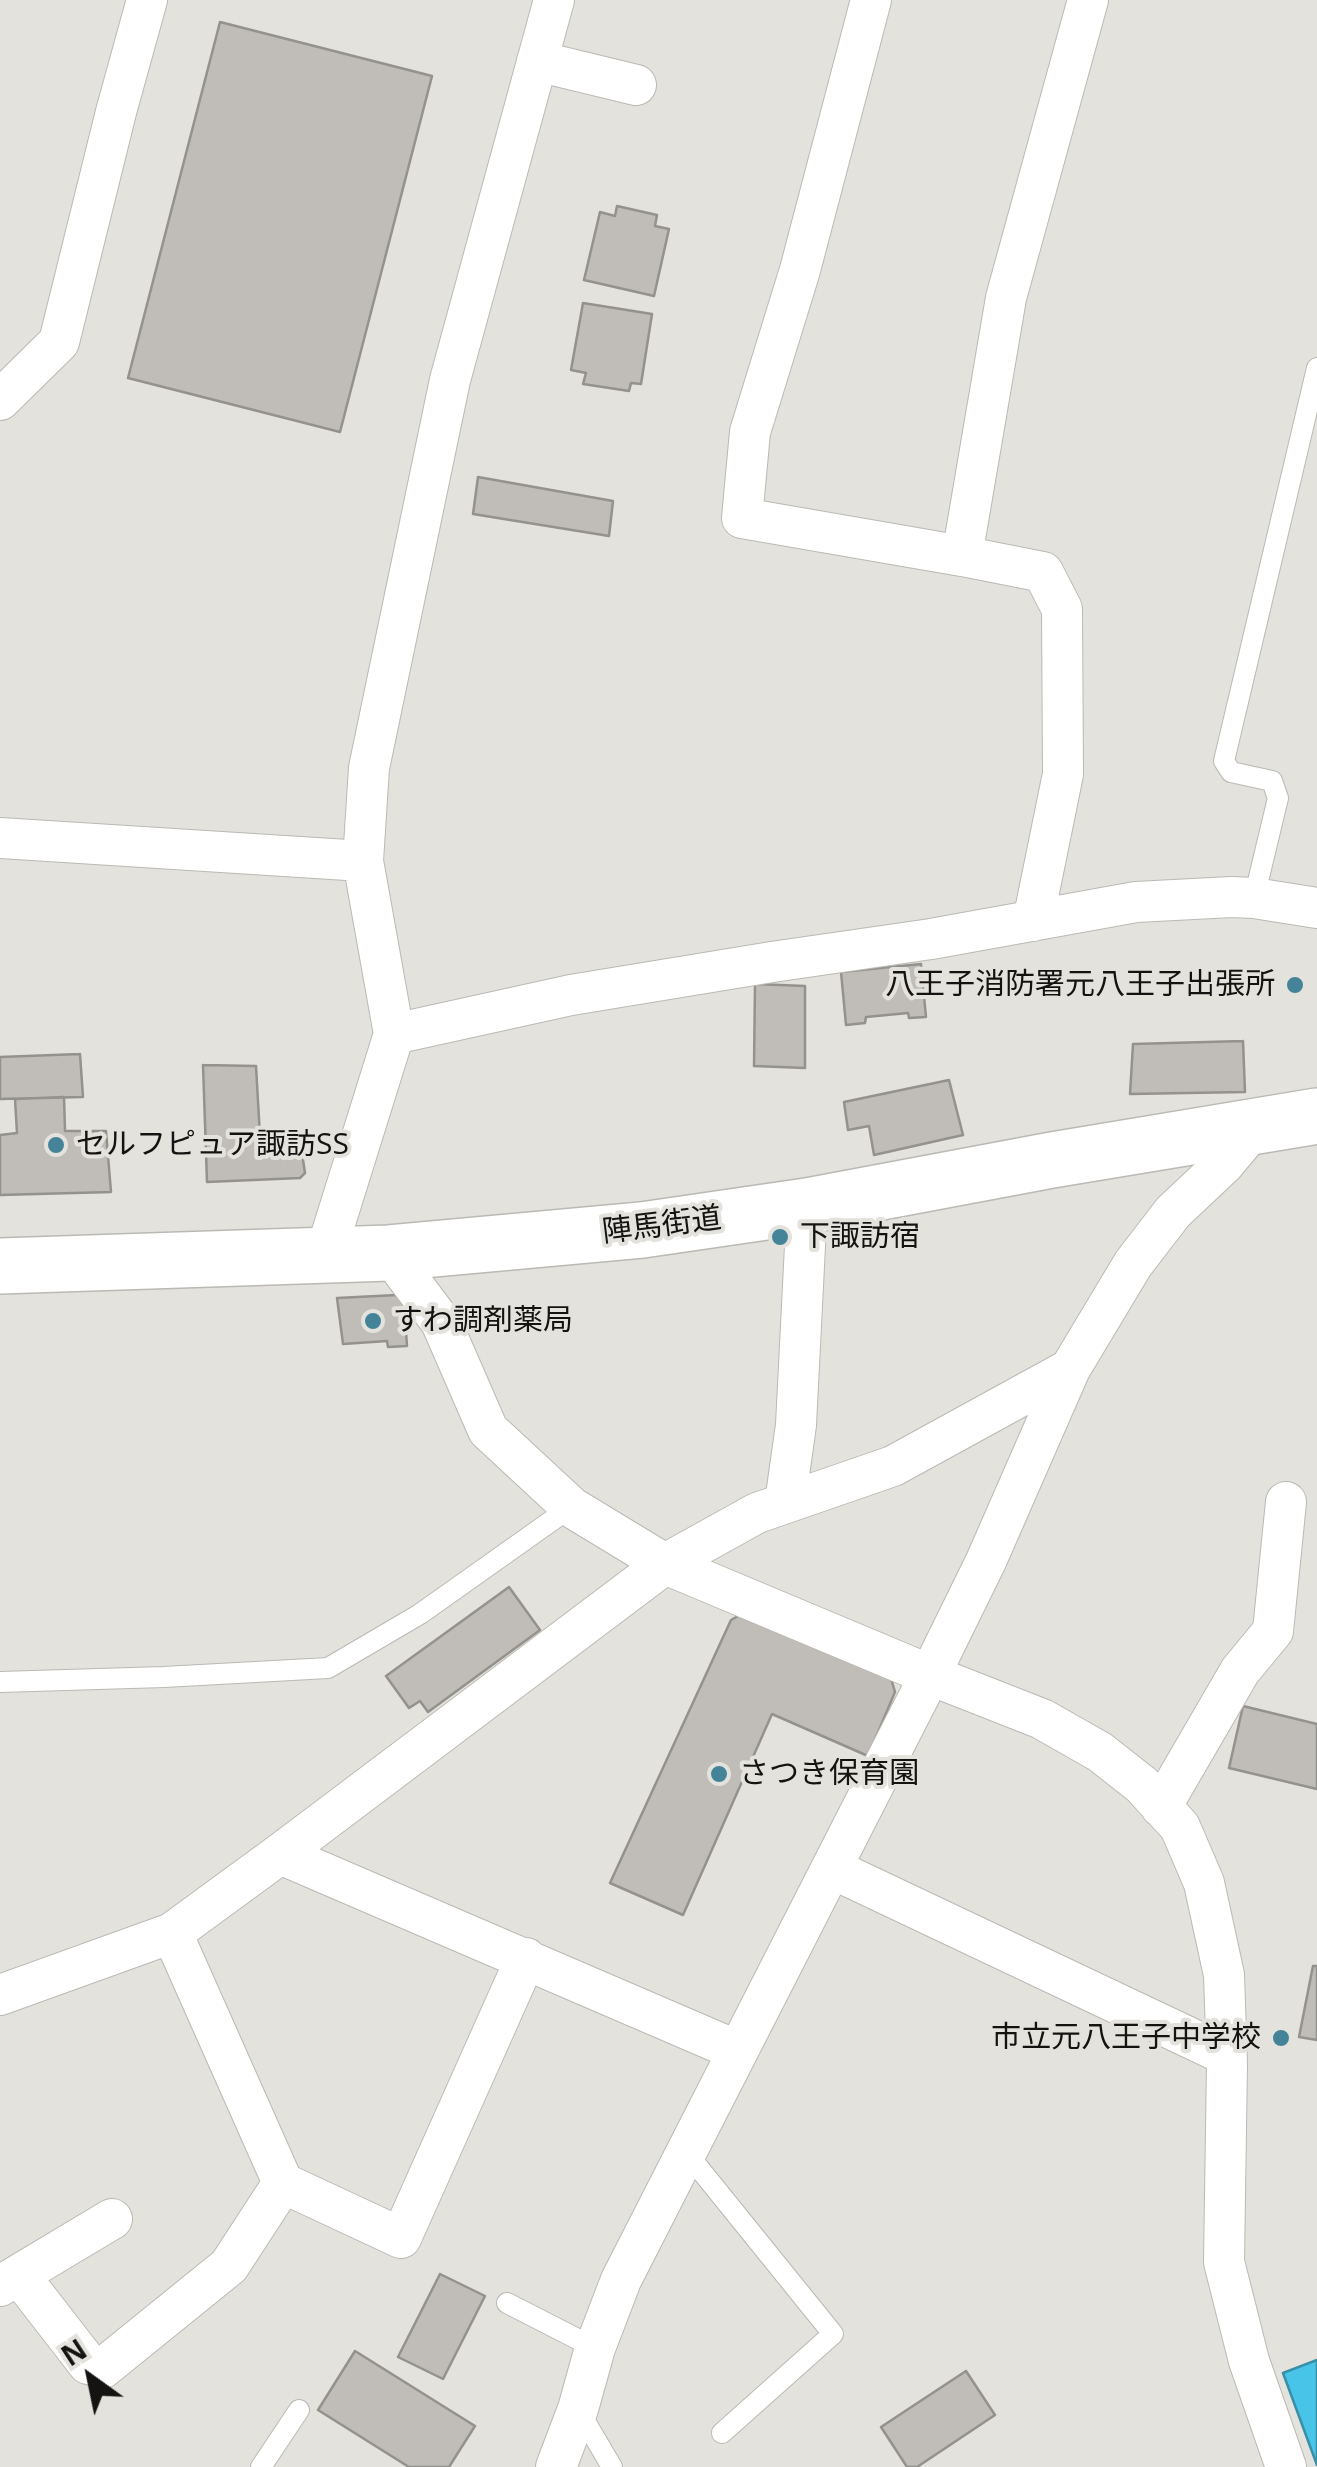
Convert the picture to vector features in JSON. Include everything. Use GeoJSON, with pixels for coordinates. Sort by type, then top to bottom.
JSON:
{"type":"FeatureCollection","features":[{"type":"Feature","properties":{"kind":"main road","name":"陣馬街道"},"geometry":{"type":"LineString","coordinates":[[0,1266],[390,1254],[642,1230],[808,1206],[1317,1116]]}},
{"type":"Feature","properties":{"kind":"street"},"geometry":{"type":"LineString","coordinates":[[0,400],[59,342],[146,0]]}},
{"type":"Feature","properties":{"kind":"street"},"geometry":{"type":"LineString","coordinates":[[325,1256],[394,1034],[364,860],[369,768],[446,396],[554,0]]}},
{"type":"Feature","properties":{"kind":"street"},"geometry":{"type":"LineString","coordinates":[[871,0],[800,270],[750,432],[742,518],[1043,572],[1062,609],[1063,774],[1033,921]]}},
{"type":"Feature","properties":{"kind":"street"},"geometry":{"type":"LineString","coordinates":[[962,556],[1006,298],[1088,0]]}},
{"type":"Feature","properties":{"kind":"street"},"geometry":{"type":"LineString","coordinates":[[537,62],[636,84]]}},
{"type":"Feature","properties":{"kind":"street"},"geometry":{"type":"LineString","coordinates":[[0,838],[364,860]]}},
{"type":"Feature","properties":{"kind":"street"},"geometry":{"type":"LineString","coordinates":[[394,1034],[571,994],[930,939],[1136,902],[1232,897],[1317,908]]}},
{"type":"Feature","properties":{"kind":"street"},"geometry":{"type":"LineString","coordinates":[[556,2467],[621,2280],[930,1675],[986,1561],[1070,1368],[1133,1264],[1173,1212],[1224,1164],[1254,1128]]}},
{"type":"Feature","properties":{"kind":"street"},"geometry":{"type":"LineString","coordinates":[[785,1503],[796,1425],[808,1206]]}},
{"type":"Feature","properties":{"kind":"street"},"geometry":{"type":"LineString","coordinates":[[390,1254],[441,1322],[488,1430],[571,1508],[665,1564],[1042,1720],[1086,1744],[1142,1785],[1180,1828],[1204,1883],[1224,1975],[1224,2262],[1248,2361],[1286,2467]]}},
{"type":"Feature","properties":{"kind":"street"},"geometry":{"type":"LineString","coordinates":[[2,1988],[172,1933],[665,1564],[757,1513],[893,1466],[1070,1368]]}},
{"type":"Feature","properties":{"kind":"street"},"geometry":{"type":"LineString","coordinates":[[1162,1807],[1240,1671],[1273,1631],[1286,1502]]}},
{"type":"Feature","properties":{"kind":"street"},"geometry":{"type":"LineString","coordinates":[[280,1854],[738,2051]]}},
{"type":"Feature","properties":{"kind":"street"},"geometry":{"type":"LineString","coordinates":[[833,1870],[1226,2055]]}},
{"type":"Feature","properties":{"kind":"street"},"geometry":{"type":"LineString","coordinates":[[172,1933],[284,2183],[401,2238],[526,1958]]}},
{"type":"Feature","properties":{"kind":"street"},"geometry":{"type":"LineString","coordinates":[[112,2219],[10,2281],[88,2364],[103,2368],[229,2266],[284,2183]]}},
{"type":"Feature","properties":{"kind":"lane"},"geometry":{"type":"LineString","coordinates":[[1254,898],[1278,798],[1272,781],[1231,772],[1224,761],[1317,368]]}},
{"type":"Feature","properties":{"kind":"lane"},"geometry":{"type":"LineString","coordinates":[[0,1682],[328,1668],[420,1614],[571,1508]]}},
{"type":"Feature","properties":{"kind":"lane"},"geometry":{"type":"LineString","coordinates":[[686,2152],[832,2334],[722,2434]]}},
{"type":"Feature","properties":{"kind":"lane"},"geometry":{"type":"LineString","coordinates":[[507,2303],[595,2348]]}},
{"type":"Feature","properties":{"kind":"lane"},"geometry":{"type":"LineString","coordinates":[[578,2409],[612,2467]]}},
{"type":"Feature","properties":{"kind":"lane"},"geometry":{"type":"LineString","coordinates":[[261,2467],[300,2410]]}},
{"type":"Feature","properties":{"kind":"water"},"geometry":{"type":"Polygon","coordinates":[[[1317,2360],[1317,2465],[1283,2373],[1317,2360]]]}},
{"type":"Feature","properties":{"kind":"building"},"geometry":{"type":"Polygon","coordinates":[[[220,22],[432,76],[340,432],[128,378],[220,22]]]}},
{"type":"Feature","properties":{"kind":"building"},"geometry":{"type":"Polygon","coordinates":[[[617,206],[657,215],[655,226],[669,229],[654,296],[584,280],[600,212],[615,216],[617,206]]]}},
{"type":"Feature","properties":{"kind":"building"},"geometry":{"type":"Polygon","coordinates":[[[583,303],[652,314],[641,384],[631,383],[629,391],[583,384],[586,373],[571,370],[583,303]]]}},
{"type":"Feature","properties":{"kind":"building"},"geometry":{"type":"Polygon","coordinates":[[[478,477],[613,501],[609,536],[473,514],[478,477]]]}},
{"type":"Feature","properties":{"kind":"building"},"geometry":{"type":"Polygon","coordinates":[[[921,964],[926,1017],[909,1018],[908,1013],[866,1017],[865,1023],[846,1025],[841,972],[921,964]]]}},
{"type":"Feature","properties":{"kind":"building"},"geometry":{"type":"Polygon","coordinates":[[[755,984],[805,986],[805,1068],[754,1066],[755,984]]]}},
{"type":"Feature","properties":{"kind":"building"},"geometry":{"type":"Polygon","coordinates":[[[1243,1041],[1245,1092],[1130,1094],[1133,1044],[1243,1041]]]}},
{"type":"Feature","properties":{"kind":"building"},"geometry":{"type":"Polygon","coordinates":[[[80,1054],[83,1097],[0,1099],[0,1057],[80,1054]]]}},
{"type":"Feature","properties":{"kind":"building"},"geometry":{"type":"Polygon","coordinates":[[[203,1065],[256,1066],[260,1136],[295,1134],[300,1140],[305,1173],[300,1178],[207,1182],[203,1065]]]}},
{"type":"Feature","properties":{"kind":"building"},"geometry":{"type":"Polygon","coordinates":[[[949,1080],[963,1135],[874,1155],[869,1126],[848,1130],[844,1102],[949,1080]]]}},
{"type":"Feature","properties":{"kind":"building"},"geometry":{"type":"Polygon","coordinates":[[[64,1097],[65,1131],[106,1131],[111,1192],[0,1195],[0,1135],[17,1133],[15,1099],[64,1097]]]}},
{"type":"Feature","properties":{"kind":"building","name":"すわ調剤薬局"},"geometry":{"type":"Polygon","coordinates":[[[397,1295],[404,1300],[407,1346],[388,1347],[387,1341],[343,1344],[337,1298],[397,1295]]]}},
{"type":"Feature","properties":{"kind":"building"},"geometry":{"type":"Polygon","coordinates":[[[509,1587],[540,1630],[428,1712],[420,1701],[409,1708],[386,1676],[509,1587]]]}},
{"type":"Feature","properties":{"kind":"building"},"geometry":{"type":"Polygon","coordinates":[[[747,1611],[890,1675],[895,1692],[868,1756],[772,1714],[683,1915],[610,1883],[731,1620],[747,1611]]]}},
{"type":"Feature","properties":{"kind":"building"},"geometry":{"type":"Polygon","coordinates":[[[1243,1706],[1317,1724],[1317,1789],[1229,1768],[1243,1706]]]}},
{"type":"Feature","properties":{"kind":"building"},"geometry":{"type":"Polygon","coordinates":[[[1313,1966],[1317,1966],[1317,2040],[1299,2037],[1313,1966]]]}},
{"type":"Feature","properties":{"kind":"building"},"geometry":{"type":"Polygon","coordinates":[[[440,2274],[485,2296],[443,2379],[398,2357],[440,2274]]]}},
{"type":"Feature","properties":{"kind":"building"},"geometry":{"type":"Polygon","coordinates":[[[355,2351],[475,2426],[449,2467],[409,2467],[318,2410],[355,2351]]]}},
{"type":"Feature","properties":{"kind":"building"},"geometry":{"type":"Polygon","coordinates":[[[966,2371],[995,2415],[917,2467],[907,2467],[881,2427],[966,2371]]]}},
{"type":"Feature","properties":{"kind":"place","name":"八王子消防署元八王子出張所"},"geometry":{"type":"Point","coordinates":[1295,985]}},
{"type":"Feature","properties":{"kind":"place","name":"セルフピュア諏訪SS"},"geometry":{"type":"Point","coordinates":[56,1145]}},
{"type":"Feature","properties":{"kind":"place","name":"下諏訪宿"},"geometry":{"type":"Point","coordinates":[780,1237]}},
{"type":"Feature","properties":{"kind":"place","name":"すわ調剤薬局"},"geometry":{"type":"Point","coordinates":[373,1321]}},
{"type":"Feature","properties":{"kind":"place","name":"さつき保育園"},"geometry":{"type":"Point","coordinates":[719,1774]}},
{"type":"Feature","properties":{"kind":"place","name":"市立元八王子中学校"},"geometry":{"type":"Point","coordinates":[1281,2038]}}]}
